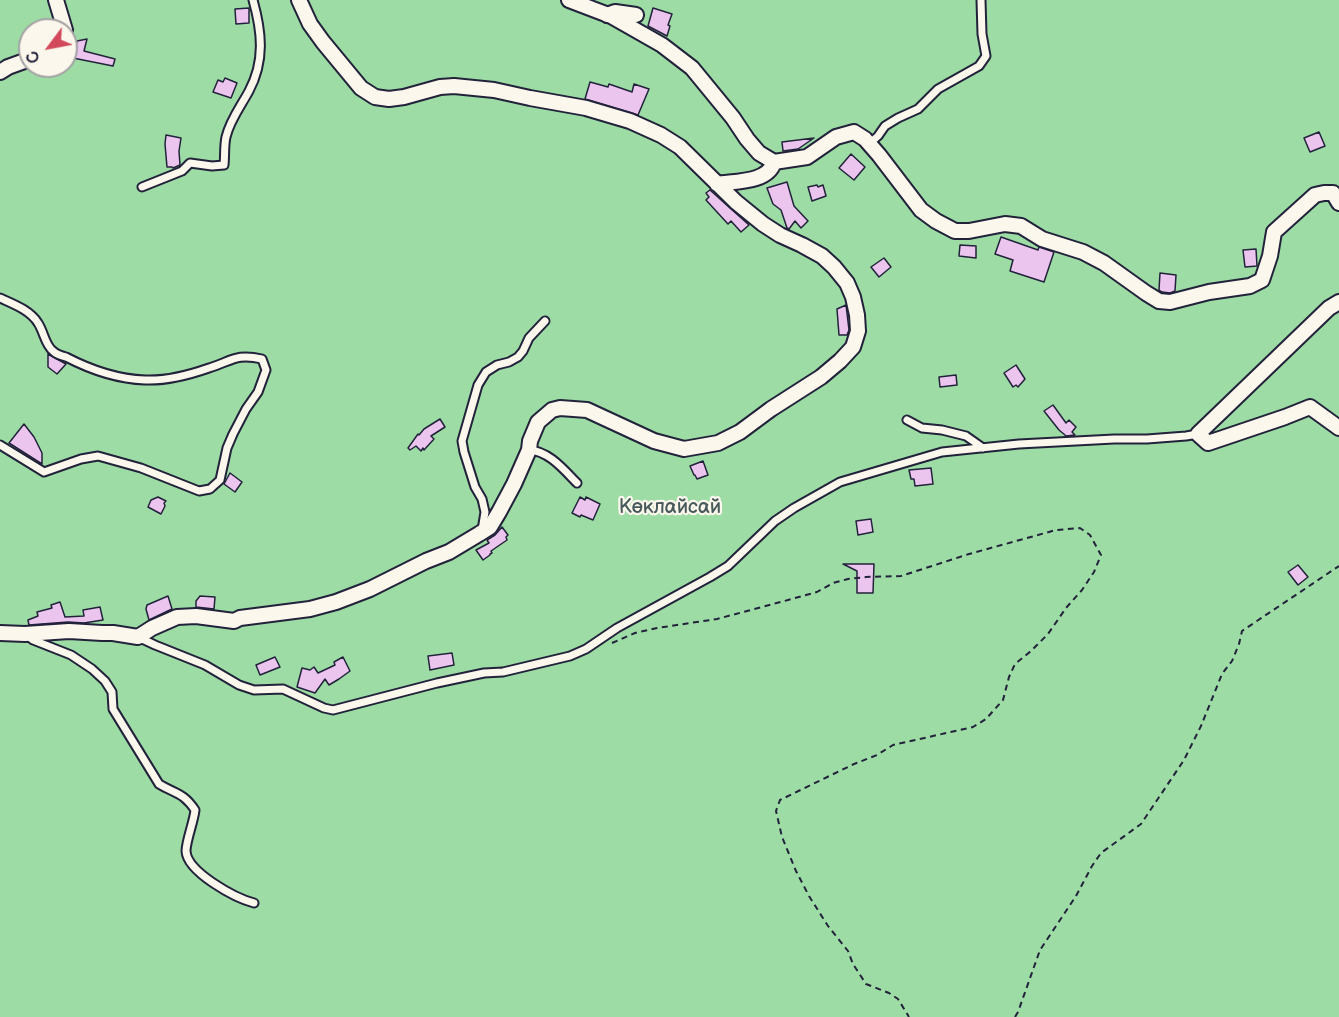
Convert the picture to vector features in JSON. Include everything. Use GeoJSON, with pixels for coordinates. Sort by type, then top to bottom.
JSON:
{"type":"FeatureCollection","features":[{"type":"Feature","properties":{"kind":"street"},"geometry":{"type":"LineString","coordinates":[[56,0],[61,18]]}},
{"type":"Feature","properties":{"kind":"street"},"geometry":{"type":"LineString","coordinates":[[0,633],[83,631],[138,636],[177,617],[196,616],[234,621],[240,618],[310,609],[327,604],[370,589],[449,552],[490,527],[514,484],[538,422],[552,410],[560,408],[587,410],[654,441],[684,449],[718,443],[740,432],[821,377],[853,347],[858,331],[853,297],[847,284],[834,267],[822,256],[763,224],[736,202],[680,147],[661,135],[630,121],[586,108],[494,90],[454,86],[389,99],[375,97],[361,88],[323,42],[310,24],[299,0]]}},
{"type":"Feature","properties":{"kind":"street"},"geometry":{"type":"LineString","coordinates":[[569,0],[607,15],[662,45],[692,68],[759,153],[774,162],[807,157],[836,137],[854,132],[865,139],[879,155],[921,210],[936,221],[955,231],[969,231],[1005,224],[1021,226],[1041,239],[1083,252],[1118,272],[1160,301],[1170,302],[1209,292],[1250,286],[1262,280],[1270,256],[1274,232],[1315,195],[1333,193],[1339,203]]}},
{"type":"Feature","properties":{"kind":"street"},"geometry":{"type":"LineString","coordinates":[[607,15],[615,12],[636,15]]}},
{"type":"Feature","properties":{"kind":"street"},"geometry":{"type":"LineString","coordinates":[[0,72],[18,64]]}},
{"type":"Feature","properties":{"kind":"street"},"geometry":{"type":"LineString","coordinates":[[717,184],[767,174],[774,162]]}},
{"type":"Feature","properties":{"kind":"street"},"geometry":{"type":"LineString","coordinates":[[1339,302],[1329,308],[1198,434],[1208,443],[1310,407],[1339,428]]}},
{"type":"Feature","properties":{"kind":"lane"},"geometry":{"type":"LineString","coordinates":[[142,187],[182,171],[190,163],[224,165],[226,138],[234,116],[250,91],[257,73],[262,45],[259,20],[253,0]]}},
{"type":"Feature","properties":{"kind":"lane"},"geometry":{"type":"LineString","coordinates":[[869,144],[885,126],[918,109],[938,89],[979,66],[986,56],[982,34],[981,0]]}},
{"type":"Feature","properties":{"kind":"lane"},"geometry":{"type":"LineString","coordinates":[[0,298],[23,308],[38,322],[52,351],[86,367],[114,376],[146,380],[176,377],[209,368],[236,357],[262,359],[266,370],[258,392],[246,409],[227,448],[220,480],[210,489],[199,491],[141,468],[98,456],[81,459],[44,472],[0,445]]}},
{"type":"Feature","properties":{"kind":"lane"},"geometry":{"type":"LineString","coordinates":[[482,533],[485,512],[482,499],[475,487],[462,441],[478,385],[486,372],[518,357],[529,338],[545,321]]}},
{"type":"Feature","properties":{"kind":"lane"},"geometry":{"type":"LineString","coordinates":[[907,420],[922,428],[966,436],[982,448]]}},
{"type":"Feature","properties":{"kind":"lane"},"geometry":{"type":"LineString","coordinates":[[138,636],[205,665],[239,685],[254,690],[283,689],[333,710],[437,683],[484,673],[503,672],[570,656],[586,649],[617,628],[728,566],[775,521],[840,482],[942,452],[1018,444],[1198,434]]}},
{"type":"Feature","properties":{"kind":"lane"},"geometry":{"type":"LineString","coordinates":[[529,450],[547,455],[577,483]]}},
{"type":"Feature","properties":{"kind":"lane"},"geometry":{"type":"LineString","coordinates":[[25,634],[33,640],[71,655],[105,681],[112,692],[113,709],[159,784],[180,794],[195,810],[186,851],[190,863],[220,888],[254,903]]}},
{"type":"Feature","properties":{"kind":"path"},"geometry":{"type":"LineString","coordinates":[[612,643],[635,633],[717,619],[788,600],[817,592],[833,583],[848,579],[901,576],[1047,532],[1080,528],[1090,535],[1101,555],[1094,572],[1048,634],[1015,664],[1003,700],[986,719],[973,727],[892,745],[878,755],[854,764],[780,800],[776,812],[782,837],[809,896],[828,926],[848,951],[853,964],[866,984],[898,999],[909,1017]]}},
{"type":"Feature","properties":{"kind":"path"},"geometry":{"type":"LineString","coordinates":[[1015,1017],[1040,950],[1076,896],[1101,852],[1141,824],[1184,760],[1201,726],[1222,674],[1232,661],[1242,631],[1339,566]]}},
{"type":"Feature","properties":{"kind":"green space","name":"Көклайсай"},"geometry":{"type":"Polygon","coordinates":[[[0,0],[1339,0],[1339,1017],[0,1017],[0,0]]]}},
{"type":"Feature","properties":{"kind":"building"},"geometry":{"type":"Polygon","coordinates":[[[249,8],[249,23],[236,24],[235,9],[249,8]]]}},
{"type":"Feature","properties":{"kind":"building"},"geometry":{"type":"Polygon","coordinates":[[[653,8],[672,14],[667,36],[648,26],[653,8]]]}},
{"type":"Feature","properties":{"kind":"building"},"geometry":{"type":"Polygon","coordinates":[[[87,39],[84,51],[115,59],[113,66],[78,59],[78,41],[87,39]]]}},
{"type":"Feature","properties":{"kind":"building"},"geometry":{"type":"Polygon","coordinates":[[[225,78],[237,83],[231,98],[213,92],[218,80],[223,82],[225,78]]]}},
{"type":"Feature","properties":{"kind":"building"},"geometry":{"type":"Polygon","coordinates":[[[590,82],[608,87],[609,84],[632,92],[634,84],[649,89],[638,115],[585,99],[590,82]]]}},
{"type":"Feature","properties":{"kind":"building"},"geometry":{"type":"Polygon","coordinates":[[[1319,132],[1325,146],[1310,152],[1304,138],[1319,132]]]}},
{"type":"Feature","properties":{"kind":"building"},"geometry":{"type":"Polygon","coordinates":[[[166,135],[181,138],[180,165],[173,168],[167,167],[166,135]]]}},
{"type":"Feature","properties":{"kind":"building"},"geometry":{"type":"Polygon","coordinates":[[[814,138],[798,149],[783,151],[782,142],[814,138]]]}},
{"type":"Feature","properties":{"kind":"building"},"geometry":{"type":"Polygon","coordinates":[[[851,154],[865,167],[854,180],[839,168],[851,154]]]}},
{"type":"Feature","properties":{"kind":"building"},"geometry":{"type":"Polygon","coordinates":[[[787,182],[794,206],[808,221],[801,228],[795,221],[789,229],[787,228],[781,210],[773,204],[767,188],[787,182]]]}},
{"type":"Feature","properties":{"kind":"building"},"geometry":{"type":"Polygon","coordinates":[[[817,185],[818,187],[823,185],[826,196],[812,201],[808,187],[817,185]]]}},
{"type":"Feature","properties":{"kind":"building"},"geometry":{"type":"Polygon","coordinates":[[[710,190],[749,225],[741,232],[731,221],[728,224],[706,200],[709,197],[706,193],[710,190]]]}},
{"type":"Feature","properties":{"kind":"building"},"geometry":{"type":"Polygon","coordinates":[[[1001,237],[1038,250],[1039,247],[1054,252],[1044,282],[1010,271],[1013,260],[995,254],[1001,237]]]}},
{"type":"Feature","properties":{"kind":"building"},"geometry":{"type":"Polygon","coordinates":[[[960,245],[976,246],[976,258],[959,256],[960,245]]]}},
{"type":"Feature","properties":{"kind":"building"},"geometry":{"type":"Polygon","coordinates":[[[1256,249],[1257,266],[1245,267],[1243,250],[1256,249]]]}},
{"type":"Feature","properties":{"kind":"building"},"geometry":{"type":"Polygon","coordinates":[[[884,258],[891,267],[879,277],[871,267],[884,258]]]}},
{"type":"Feature","properties":{"kind":"building"},"geometry":{"type":"Polygon","coordinates":[[[1160,273],[1176,275],[1175,291],[1170,293],[1159,290],[1160,273]]]}},
{"type":"Feature","properties":{"kind":"building"},"geometry":{"type":"Polygon","coordinates":[[[846,305],[849,330],[847,335],[839,335],[837,309],[846,305]]]}},
{"type":"Feature","properties":{"kind":"building"},"geometry":{"type":"Polygon","coordinates":[[[48,354],[66,364],[57,374],[48,367],[48,354]]]}},
{"type":"Feature","properties":{"kind":"building"},"geometry":{"type":"Polygon","coordinates":[[[1016,365],[1025,379],[1018,387],[1016,385],[1013,387],[1004,373],[1016,365]]]}},
{"type":"Feature","properties":{"kind":"building"},"geometry":{"type":"Polygon","coordinates":[[[956,375],[957,385],[940,387],[939,377],[956,375]]]}},
{"type":"Feature","properties":{"kind":"building"},"geometry":{"type":"Polygon","coordinates":[[[1053,405],[1066,423],[1069,420],[1076,427],[1072,432],[1075,435],[1066,436],[1044,411],[1053,405]]]}},
{"type":"Feature","properties":{"kind":"building"},"geometry":{"type":"Polygon","coordinates":[[[440,419],[445,427],[431,436],[434,439],[424,450],[423,448],[421,451],[416,446],[410,450],[408,448],[418,434],[440,419]]]}},
{"type":"Feature","properties":{"kind":"building"},"geometry":{"type":"Polygon","coordinates":[[[24,424],[42,453],[42,464],[9,443],[24,424]]]}},
{"type":"Feature","properties":{"kind":"building"},"geometry":{"type":"Polygon","coordinates":[[[703,461],[708,475],[697,479],[690,466],[703,461]]]}},
{"type":"Feature","properties":{"kind":"building"},"geometry":{"type":"Polygon","coordinates":[[[931,468],[933,484],[915,486],[909,470],[931,468]]]}},
{"type":"Feature","properties":{"kind":"building"},"geometry":{"type":"Polygon","coordinates":[[[230,473],[242,482],[235,492],[224,484],[230,473]]]}},
{"type":"Feature","properties":{"kind":"building"},"geometry":{"type":"Polygon","coordinates":[[[158,497],[166,501],[161,514],[148,507],[151,500],[158,497]]]}},
{"type":"Feature","properties":{"kind":"building"},"geometry":{"type":"Polygon","coordinates":[[[580,497],[585,500],[586,497],[600,504],[593,520],[572,513],[580,497]]]}},
{"type":"Feature","properties":{"kind":"building"},"geometry":{"type":"Polygon","coordinates":[[[871,519],[873,532],[858,535],[856,521],[871,519]]]}},
{"type":"Feature","properties":{"kind":"building"},"geometry":{"type":"Polygon","coordinates":[[[502,527],[508,535],[507,540],[483,560],[476,550],[489,543],[487,540],[502,527]]]}},
{"type":"Feature","properties":{"kind":"building"},"geometry":{"type":"Polygon","coordinates":[[[843,564],[874,564],[873,593],[857,593],[857,571],[843,564]]]}},
{"type":"Feature","properties":{"kind":"building"},"geometry":{"type":"Polygon","coordinates":[[[1298,565],[1308,577],[1298,585],[1288,572],[1298,565]]]}},
{"type":"Feature","properties":{"kind":"building"},"geometry":{"type":"Polygon","coordinates":[[[168,596],[172,609],[149,620],[147,605],[168,596]]]}},
{"type":"Feature","properties":{"kind":"building"},"geometry":{"type":"Polygon","coordinates":[[[200,596],[215,597],[214,609],[196,607],[196,601],[200,596]]]}},
{"type":"Feature","properties":{"kind":"building"},"geometry":{"type":"Polygon","coordinates":[[[60,602],[65,617],[84,616],[83,610],[100,607],[103,620],[29,625],[28,620],[38,616],[37,612],[52,608],[51,605],[60,602]]]}},
{"type":"Feature","properties":{"kind":"building"},"geometry":{"type":"Polygon","coordinates":[[[452,653],[454,665],[430,670],[428,656],[452,653]]]}},
{"type":"Feature","properties":{"kind":"building"},"geometry":{"type":"Polygon","coordinates":[[[275,657],[280,667],[260,675],[256,665],[275,657]]]}},
{"type":"Feature","properties":{"kind":"building"},"geometry":{"type":"Polygon","coordinates":[[[343,657],[350,671],[339,679],[329,685],[325,679],[315,693],[297,687],[302,668],[310,670],[314,667],[318,673],[335,665],[334,662],[343,657]]]}}]}
